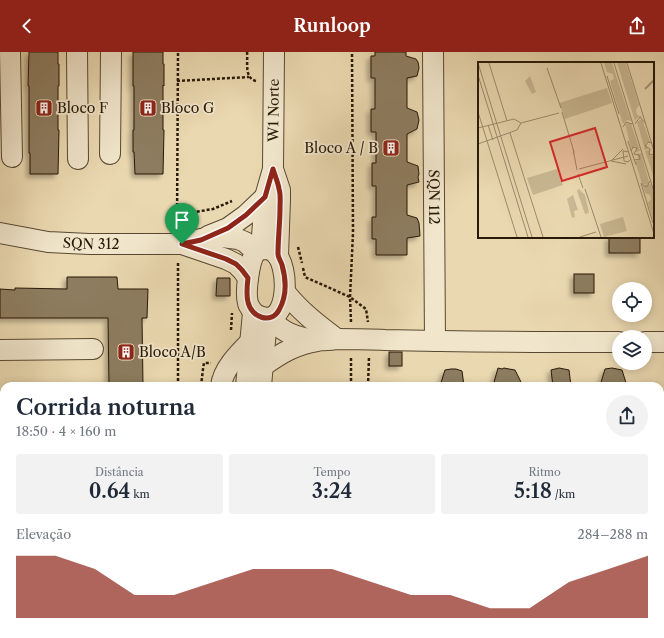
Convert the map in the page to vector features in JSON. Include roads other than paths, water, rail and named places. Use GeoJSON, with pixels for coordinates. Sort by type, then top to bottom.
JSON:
{"type":"FeatureCollection","features":[{"type":"Feature","properties":{"kind":"street"},"geometry":{"type":"LineString","coordinates":[[10,52],[12,157]]}},
{"type":"Feature","properties":{"kind":"street"},"geometry":{"type":"LineString","coordinates":[[77,52],[78,159]]}},
{"type":"Feature","properties":{"kind":"street"},"geometry":{"type":"LineString","coordinates":[[110,154],[111,52]]}},
{"type":"Feature","properties":{"kind":"street","name":"W1 Norte"},"geometry":{"type":"LineString","coordinates":[[265,252],[265,197],[273,169],[274,52]]}},
{"type":"Feature","properties":{"kind":"street","name":"SQN 112"},"geometry":{"type":"LineString","coordinates":[[434,52],[435,341]]}},
{"type":"Feature","properties":{"kind":"street","name":"W1 Norte"},"geometry":{"type":"LineString","coordinates":[[265,252],[280,217],[280,190],[273,169]]}},
{"type":"Feature","properties":{"kind":"street"},"geometry":{"type":"LineString","coordinates":[[187,242],[228,228],[246,215],[265,197]]}},
{"type":"Feature","properties":{"kind":"street","name":"SQN 312"},"geometry":{"type":"LineString","coordinates":[[0,233],[48,242],[89,244],[187,242],[222,237],[238,239],[265,252]]}},
{"type":"Feature","properties":{"kind":"street","name":"SQN 312"},"geometry":{"type":"LineString","coordinates":[[187,242],[236,264],[248,278]]}},
{"type":"Feature","properties":{"kind":"street"},"geometry":{"type":"LineString","coordinates":[[263,316],[275,316],[282,303],[285,292],[285,276],[282,263],[265,252],[253,257],[246,290],[248,303],[263,316],[284,331],[318,341]]}},
{"type":"Feature","properties":{"kind":"street"},"geometry":{"type":"LineString","coordinates":[[285,292],[305,314],[318,325],[353,339]]}},
{"type":"Feature","properties":{"kind":"street"},"geometry":{"type":"LineString","coordinates":[[222,382],[227,370],[250,342],[263,316]]}},
{"type":"Feature","properties":{"kind":"street"},"geometry":{"type":"LineString","coordinates":[[261,382],[263,366],[263,316]]}},
{"type":"Feature","properties":{"kind":"street"},"geometry":{"type":"LineString","coordinates":[[263,366],[285,351],[299,345],[318,341],[353,339],[612,342]]}},
{"type":"Feature","properties":{"kind":"street"},"geometry":{"type":"LineString","coordinates":[[246,382],[250,342]]}},
{"type":"Feature","properties":{"kind":"street"},"geometry":{"type":"LineString","coordinates":[[652,342],[664,342]]}},
{"type":"Feature","properties":{"kind":"street"},"geometry":{"type":"LineString","coordinates":[[0,350],[93,349]]}},
{"type":"Feature","properties":{"kind":"place","name":"Bloco F"},"geometry":{"type":"Point","coordinates":[44,108]}},
{"type":"Feature","properties":{"kind":"place","name":"Bloco G"},"geometry":{"type":"Point","coordinates":[148,108]}},
{"type":"Feature","properties":{"kind":"place","name":"Bloco A / B"},"geometry":{"type":"Point","coordinates":[391,148]}},
{"type":"Feature","properties":{"kind":"place","name":"Bloco A/B"},"geometry":{"type":"Point","coordinates":[126,352]}}]}
